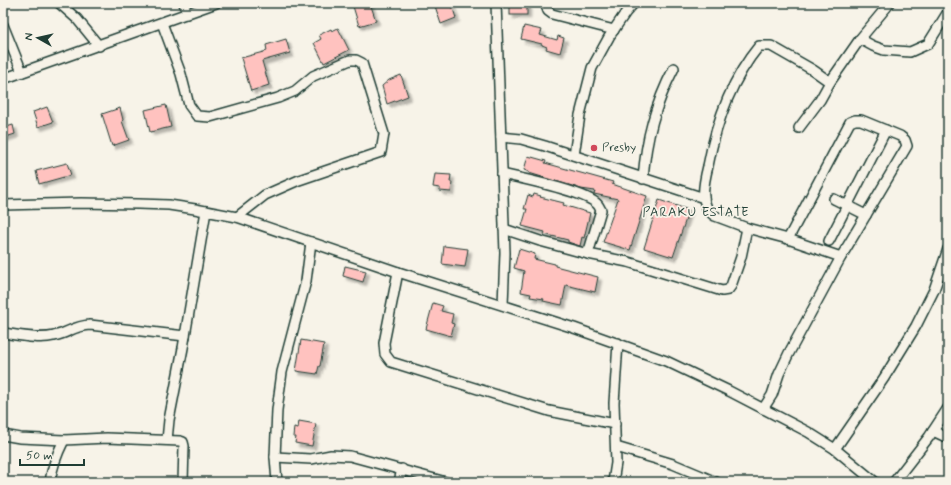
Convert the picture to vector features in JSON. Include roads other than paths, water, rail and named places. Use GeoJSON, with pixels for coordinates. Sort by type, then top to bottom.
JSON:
{"type":"FeatureCollection","features":[{"type":"Feature","properties":{"kind":"street"},"geometry":{"type":"LineString","coordinates":[[59,3],[77,19],[99,46]]}},
{"type":"Feature","properties":{"kind":"street"},"geometry":{"type":"LineString","coordinates":[[184,3],[187,14]]}},
{"type":"Feature","properties":{"kind":"street"},"geometry":{"type":"LineString","coordinates":[[3,79],[216,3]]}},
{"type":"Feature","properties":{"kind":"street"},"geometry":{"type":"LineString","coordinates":[[496,3],[505,253],[502,305]]}},
{"type":"Feature","properties":{"kind":"street"},"geometry":{"type":"LineString","coordinates":[[545,3],[548,12],[552,14],[614,30]]}},
{"type":"Feature","properties":{"kind":"street"},"geometry":{"type":"LineString","coordinates":[[574,155],[580,114],[592,68],[603,46],[626,12],[634,3]]}},
{"type":"Feature","properties":{"kind":"street"},"geometry":{"type":"LineString","coordinates":[[799,128],[820,100],[830,82],[860,39],[890,3]]}},
{"type":"Feature","properties":{"kind":"street"},"geometry":{"type":"LineString","coordinates":[[860,39],[884,50],[910,52],[928,44],[948,12]]}},
{"type":"Feature","properties":{"kind":"street"},"geometry":{"type":"LineString","coordinates":[[162,23],[181,74],[190,106],[197,116],[210,117],[278,98],[294,91],[313,76],[350,60],[356,60],[362,63],[384,134],[381,152],[299,180],[265,195],[237,217]]}},
{"type":"Feature","properties":{"kind":"street"},"geometry":{"type":"LineString","coordinates":[[3,25],[22,72]]}},
{"type":"Feature","properties":{"kind":"street"},"geometry":{"type":"LineString","coordinates":[[830,82],[813,70],[771,46],[759,46],[734,87],[720,116],[704,184],[704,198],[705,204],[711,214],[747,228],[788,239],[841,257]]}},
{"type":"Feature","properties":{"kind":"street"},"geometry":{"type":"LineString","coordinates":[[643,179],[644,160],[650,125],[663,89],[674,68]]}},
{"type":"Feature","properties":{"kind":"street"},"geometry":{"type":"LineString","coordinates":[[764,409],[772,395],[779,374],[789,353],[841,257],[906,146],[905,140],[900,136],[861,120],[850,122],[788,239]]}},
{"type":"Feature","properties":{"kind":"street"},"geometry":{"type":"LineString","coordinates":[[828,241],[848,206],[886,130]]}},
{"type":"Feature","properties":{"kind":"street"},"geometry":{"type":"LineString","coordinates":[[501,137],[521,139],[704,198]]}},
{"type":"Feature","properties":{"kind":"street"},"geometry":{"type":"LineString","coordinates":[[502,174],[568,191],[594,201],[599,205],[601,210],[588,254]]}},
{"type":"Feature","properties":{"kind":"street"},"geometry":{"type":"LineString","coordinates":[[834,199],[866,215]]}},
{"type":"Feature","properties":{"kind":"street"},"geometry":{"type":"LineString","coordinates":[[3,205],[81,203],[169,205],[237,217],[398,272],[618,343],[666,361],[798,426],[835,449],[875,482]]}},
{"type":"Feature","properties":{"kind":"street"},"geometry":{"type":"LineString","coordinates":[[167,440],[169,420],[206,211]]}},
{"type":"Feature","properties":{"kind":"street"},"geometry":{"type":"LineString","coordinates":[[504,229],[588,254],[628,262],[722,291],[728,290],[731,286],[747,228]]}},
{"type":"Feature","properties":{"kind":"street"},"geometry":{"type":"LineString","coordinates":[[277,482],[275,457],[276,410],[282,372],[306,281],[311,242]]}},
{"type":"Feature","properties":{"kind":"street"},"geometry":{"type":"LineString","coordinates":[[835,449],[884,378],[916,326],[934,290],[948,249]]}},
{"type":"Feature","properties":{"kind":"street"},"geometry":{"type":"LineString","coordinates":[[398,272],[384,343],[385,354],[391,362],[549,411],[615,424]]}},
{"type":"Feature","properties":{"kind":"street"},"geometry":{"type":"LineString","coordinates":[[3,334],[46,338],[79,326],[90,325],[185,336]]}},
{"type":"Feature","properties":{"kind":"street"},"geometry":{"type":"LineString","coordinates":[[613,482],[616,463],[614,403],[618,343]]}},
{"type":"Feature","properties":{"kind":"street"},"geometry":{"type":"LineString","coordinates":[[894,482],[948,408]]}},
{"type":"Feature","properties":{"kind":"street"},"geometry":{"type":"LineString","coordinates":[[933,430],[948,438]]}},
{"type":"Feature","properties":{"kind":"street"},"geometry":{"type":"LineString","coordinates":[[3,435],[20,438],[64,440],[107,438],[180,441],[183,442],[184,446],[183,482]]}},
{"type":"Feature","properties":{"kind":"street"},"geometry":{"type":"LineString","coordinates":[[50,482],[56,457],[64,440]]}},
{"type":"Feature","properties":{"kind":"street"},"geometry":{"type":"LineString","coordinates":[[616,447],[673,464],[716,482]]}},
{"type":"Feature","properties":{"kind":"street"},"geometry":{"type":"LineString","coordinates":[[275,457],[311,458],[331,455],[350,456],[402,469],[434,481],[446,482]]}},
{"type":"Feature","properties":{"kind":"street"},"geometry":{"type":"LineString","coordinates":[[399,482],[402,469]]}},
{"type":"Feature","properties":{"kind":"place","name":"Presby"},"geometry":{"type":"Point","coordinates":[594,148]}},
{"type":"Feature","properties":{"kind":"district","name":"PARAKU ESTATE"},"geometry":{"type":"Point","coordinates":[696,212]}}]}
